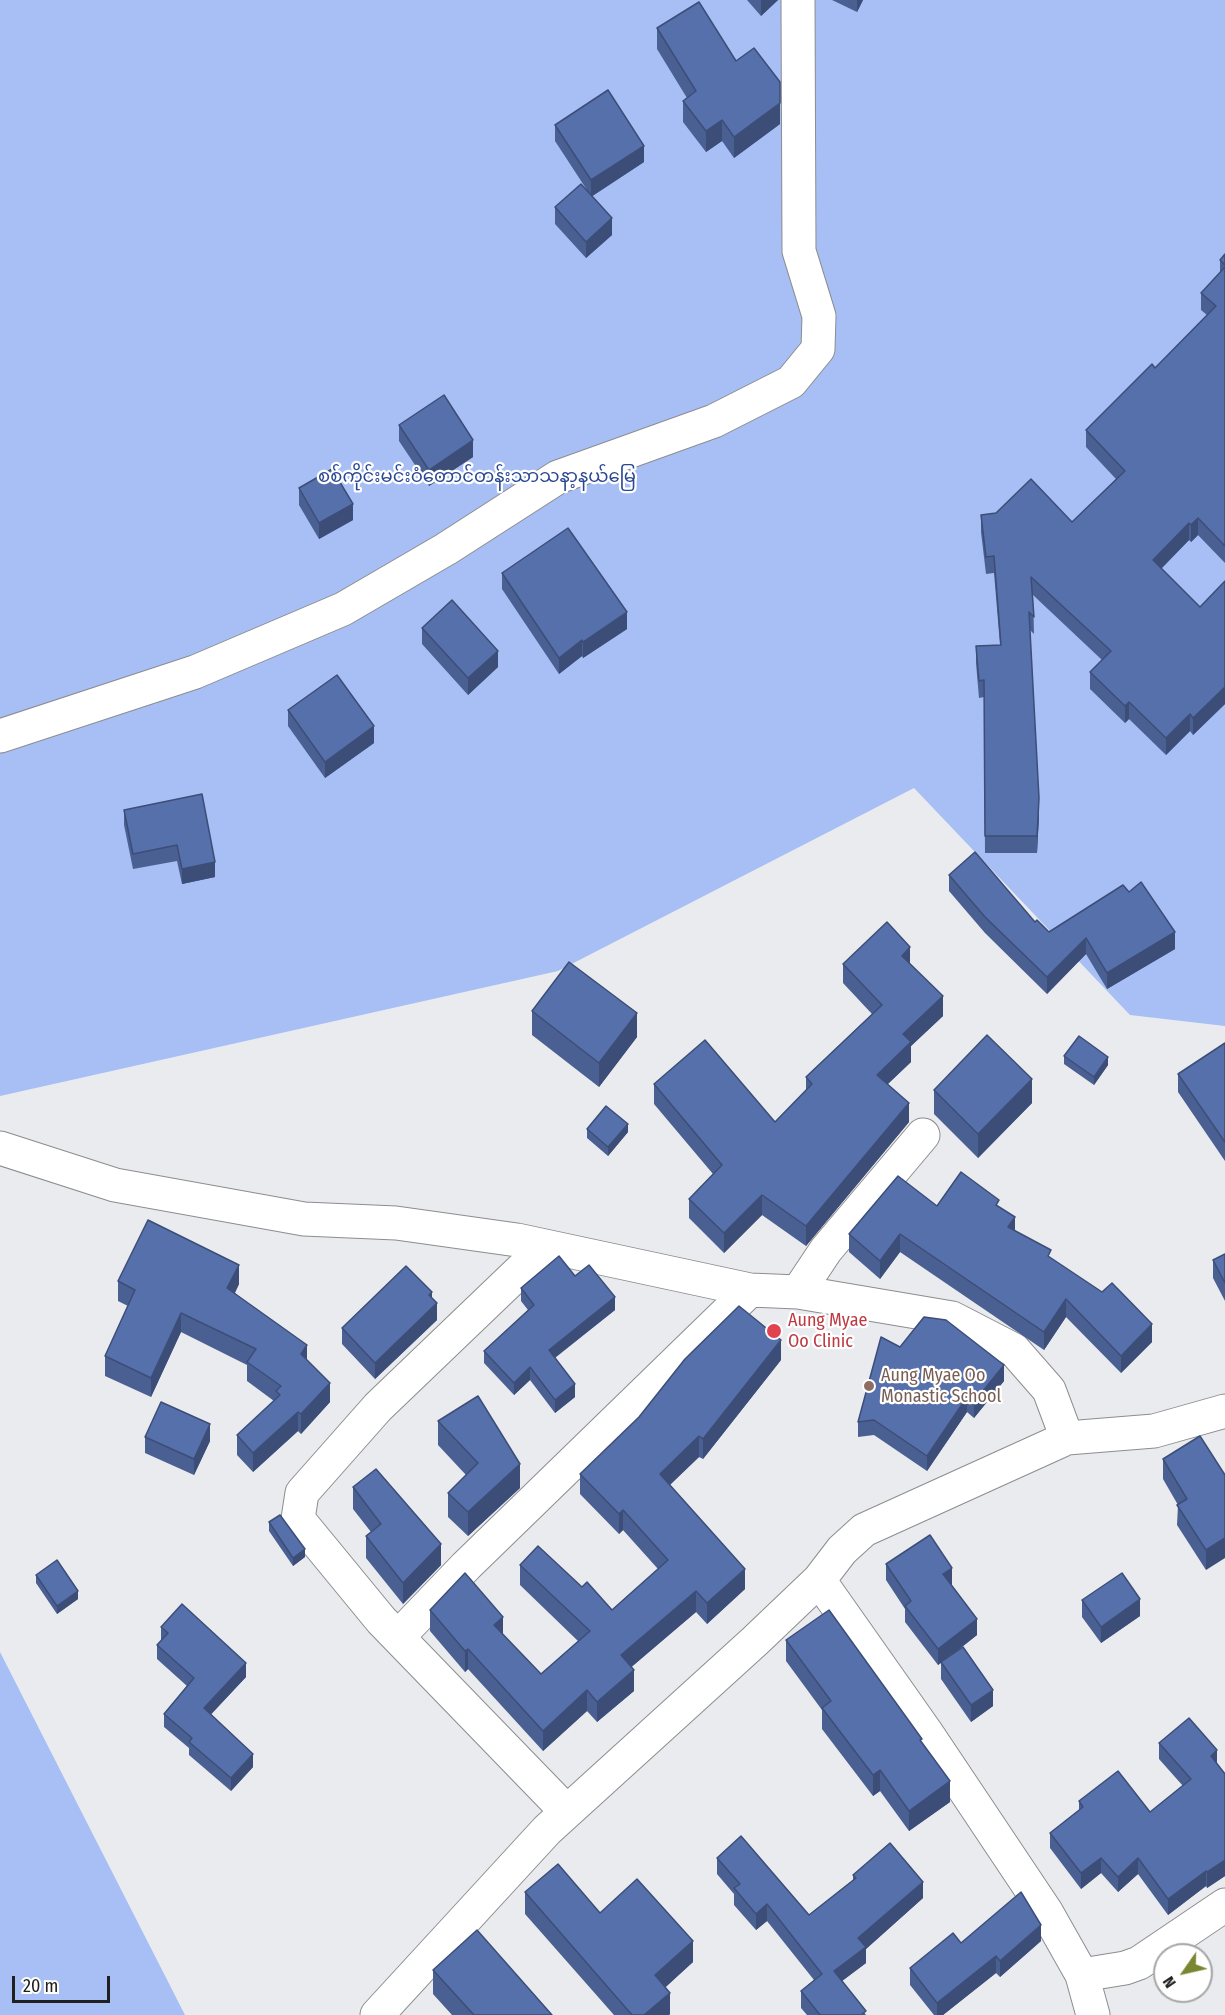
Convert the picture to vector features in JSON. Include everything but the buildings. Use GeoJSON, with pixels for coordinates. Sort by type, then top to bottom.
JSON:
{"type":"FeatureCollection","features":[{"type":"Feature","properties":{"kind":"street"},"geometry":{"type":"LineString","coordinates":[[0,736],[195,672],[343,609],[446,549],[558,477],[714,421],[791,382],[818,349],[819,316],[799,251],[798,0]]}},
{"type":"Feature","properties":{"kind":"street"},"geometry":{"type":"LineString","coordinates":[[798,1292],[826,1250],[923,1135]]}},
{"type":"Feature","properties":{"kind":"street"},"geometry":{"type":"LineString","coordinates":[[0,1148],[115,1185],[304,1219],[396,1223],[448,1229],[750,1290],[798,1292],[952,1318],[1014,1350],[1049,1390],[1067,1438]]}},
{"type":"Feature","properties":{"kind":"street"},"geometry":{"type":"LineString","coordinates":[[545,1247],[378,1407],[302,1493],[298,1519],[398,1637],[567,1812]]}},
{"type":"Feature","properties":{"kind":"street"},"geometry":{"type":"LineString","coordinates":[[398,1637],[466,1566],[750,1290]]}},
{"type":"Feature","properties":{"kind":"street"},"geometry":{"type":"LineString","coordinates":[[395,2009],[547,1830],[819,1580],[842,1550],[864,1530],[1067,1438],[1154,1431],[1225,1411]]}},
{"type":"Feature","properties":{"kind":"street"},"geometry":{"type":"LineString","coordinates":[[819,1580],[1047,1913],[1082,1975],[1093,2015]]}},
{"type":"Feature","properties":{"kind":"street"},"geometry":{"type":"LineString","coordinates":[[1082,1975],[1125,1968],[1139,1963],[1225,1905]]}},
{"type":"Feature","properties":{"kind":"green space","name":"စစ်ကိုင်းမင်းဝံတောင်တန်းသာသနာ့နယ်မြေ"},"geometry":{"type":"Polygon","coordinates":[[[0,0],[1225,0],[1225,1026],[1130,1015],[914,788],[558,971],[0,1096],[0,0]]]}},
{"type":"Feature","properties":{"kind":"green space"},"geometry":{"type":"Polygon","coordinates":[[[0,1652],[185,2015],[0,2015],[0,1652]]]}},
{"type":"Feature","properties":{"kind":"place","name":"Aung Myae Oo Clinic"},"geometry":{"type":"Point","coordinates":[774,1331]}},
{"type":"Feature","properties":{"kind":"place","name":"Aung Myae Oo Monastic School"},"geometry":{"type":"Point","coordinates":[869,1386]}}]}
